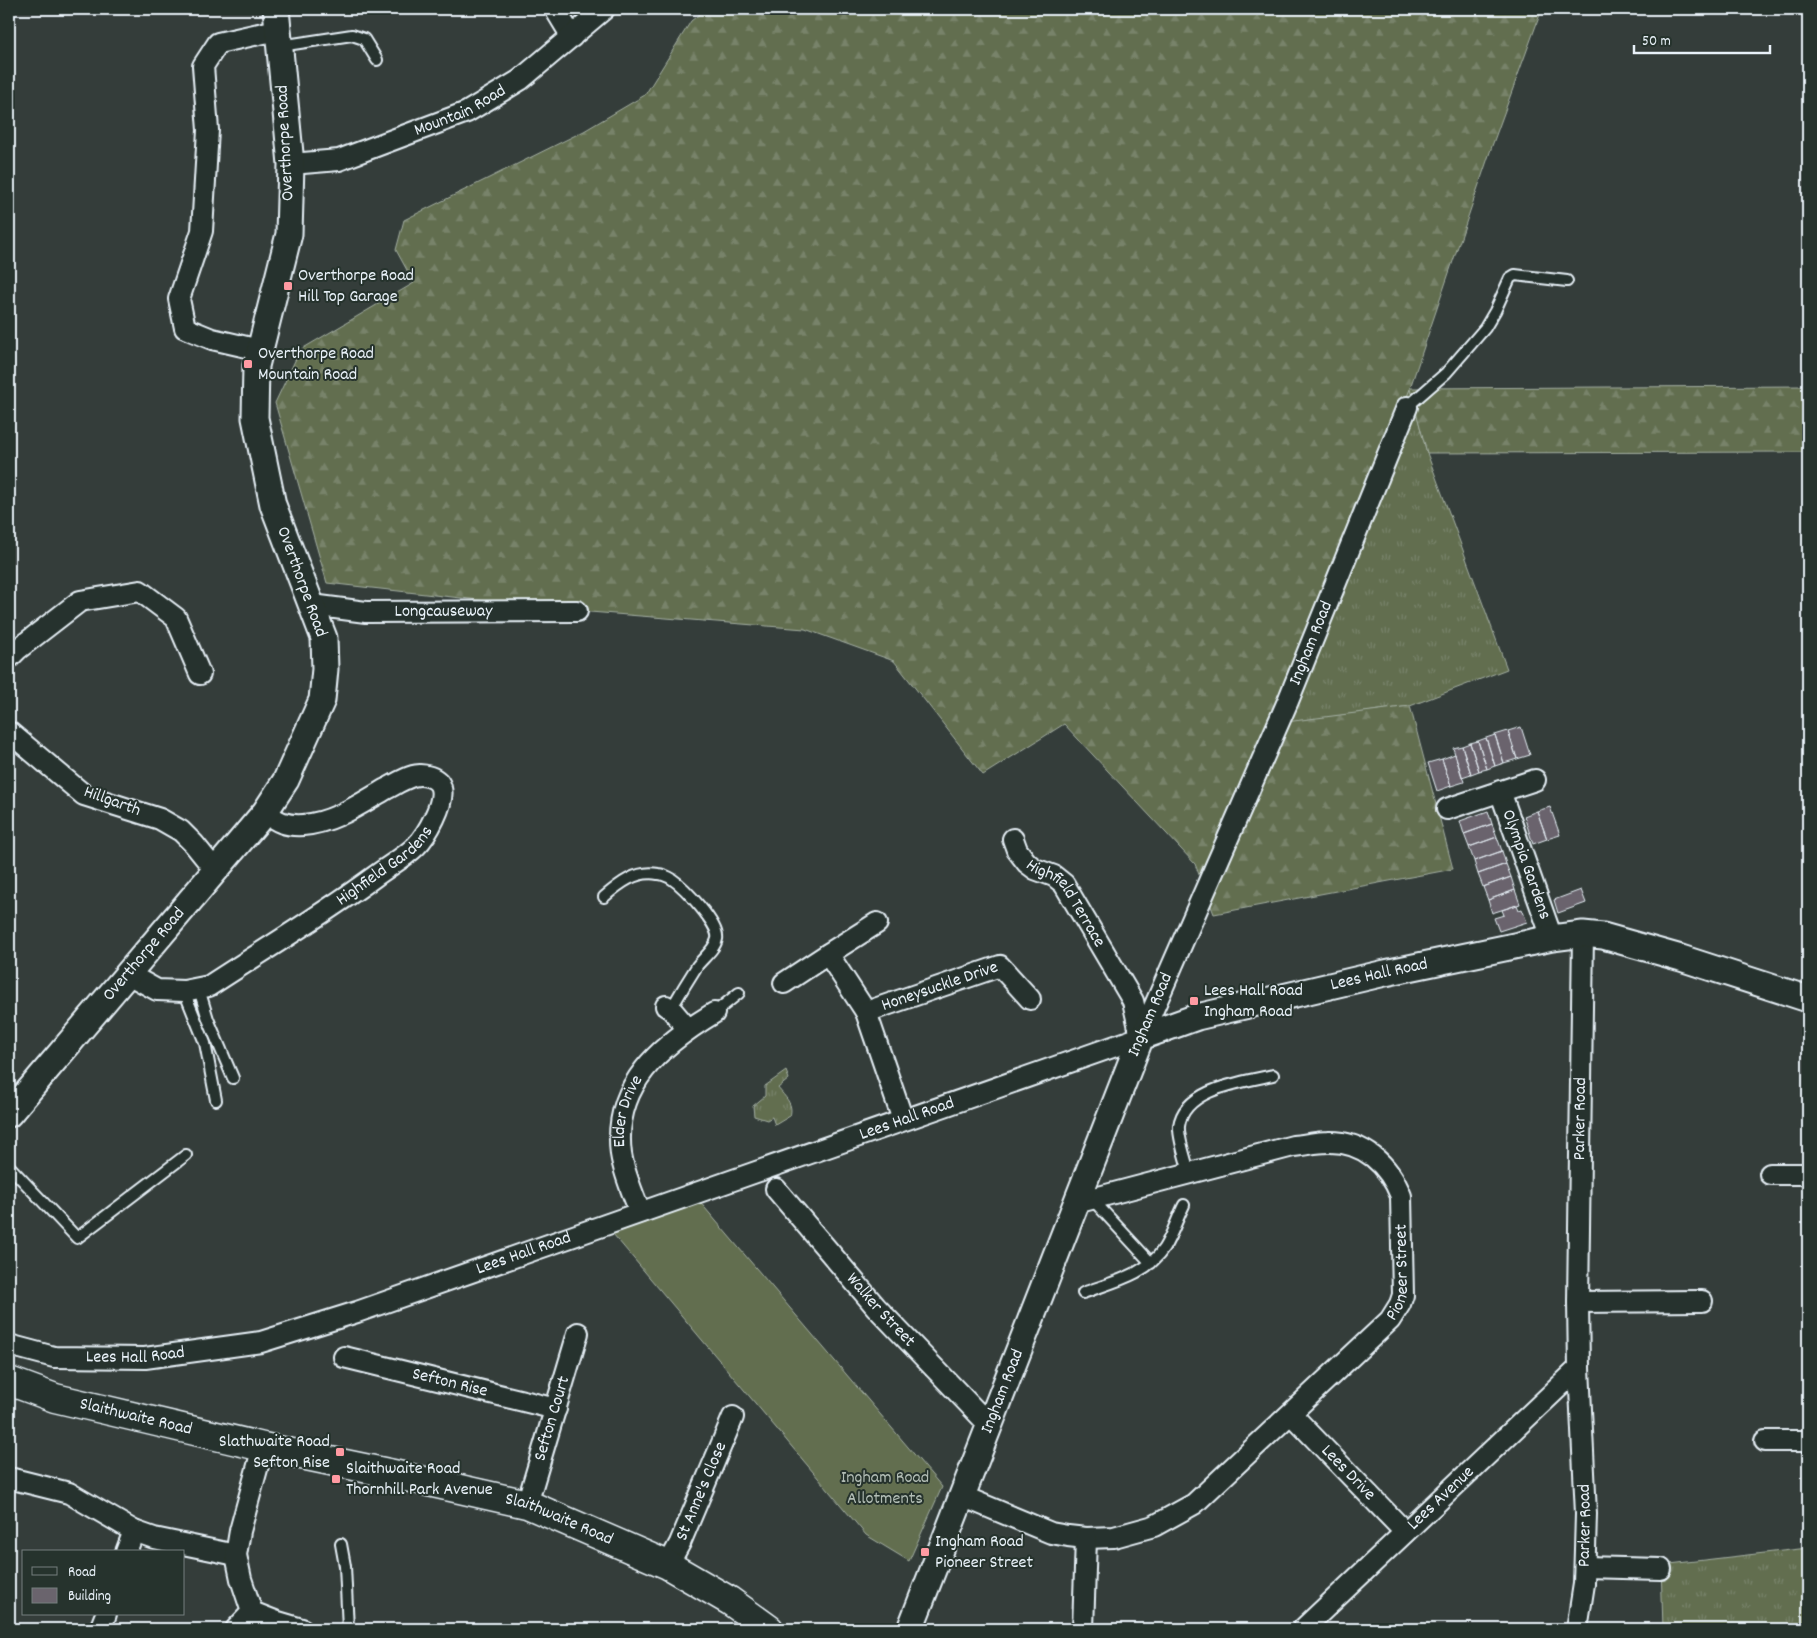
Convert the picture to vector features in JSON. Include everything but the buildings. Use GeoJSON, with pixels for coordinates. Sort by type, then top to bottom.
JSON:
{"type":"FeatureCollection","features":[{"type":"Feature","properties":{"kind":"main road","name":"Slaithwaite Road"},"geometry":{"type":"LineString","coordinates":[[9,1381],[56,1398],[263,1447],[526,1504],[668,1565],[730,1601],[757,1626]]}},
{"type":"Feature","properties":{"kind":"street"},"geometry":{"type":"LineString","coordinates":[[555,9],[572,37]]}},
{"type":"Feature","properties":{"kind":"street","name":"Mountain Road"},"geometry":{"type":"LineString","coordinates":[[291,164],[339,160],[467,112],[520,80],[604,9]]}},
{"type":"Feature","properties":{"kind":"street"},"geometry":{"type":"LineString","coordinates":[[260,350],[212,339],[185,328],[179,299],[202,231],[208,130],[203,66],[218,43],[278,28]]}},
{"type":"Feature","properties":{"kind":"street","name":"Overthorpe Road"},"geometry":{"type":"LineString","coordinates":[[9,1114],[265,812],[286,780],[322,700],[325,669],[324,638],[273,505],[255,418],[256,366],[289,234],[291,164],[278,28]]}},
{"type":"Feature","properties":{"kind":"street","name":"Ingham Road"},"geometry":{"type":"LineString","coordinates":[[910,1629],[990,1426],[1084,1201],[1141,1037],[1288,700],[1407,407]]}},
{"type":"Feature","properties":{"kind":"street"},"geometry":{"type":"LineString","coordinates":[[9,658],[80,601],[140,590],[176,618],[200,674]]}},
{"type":"Feature","properties":{"kind":"street","name":"Longcauseway"},"geometry":{"type":"LineString","coordinates":[[312,605],[366,612],[577,610]]}},
{"type":"Feature","properties":{"kind":"street","name":"Hillgarth"},"geometry":{"type":"LineString","coordinates":[[9,732],[84,795],[160,819],[180,831],[194,844],[215,870]]}},
{"type":"Feature","properties":{"kind":"street","name":"Highfield Gardens"},"geometry":{"type":"LineString","coordinates":[[128,974],[157,990],[191,990],[209,986],[348,896],[416,845],[431,826],[440,803],[442,789],[438,781],[426,776],[414,775],[329,820],[303,825],[279,823],[265,812]]}},
{"type":"Feature","properties":{"kind":"street","name":"Olympia Gardens"},"geometry":{"type":"LineString","coordinates":[[1447,809],[1535,780]]}},
{"type":"Feature","properties":{"kind":"street","name":"Olympia Gardens"},"geometry":{"type":"LineString","coordinates":[[1500,791],[1552,938]]}},
{"type":"Feature","properties":{"kind":"street","name":"Highfield Terrace"},"geometry":{"type":"LineString","coordinates":[[1013,839],[1017,850],[1028,863],[1035,869],[1054,876],[1064,884],[1133,1001],[1141,1037]]}},
{"type":"Feature","properties":{"kind":"street"},"geometry":{"type":"LineString","coordinates":[[784,983],[877,923]]}},
{"type":"Feature","properties":{"kind":"street","name":"Lees Hall Road"},"geometry":{"type":"LineString","coordinates":[[9,1345],[54,1357],[145,1358],[261,1342],[357,1312],[1197,1017],[1385,973],[1552,938],[1583,934],[1603,936],[1681,958],[1808,999]]}},
{"type":"Feature","properties":{"kind":"street","name":"Parker Road"},"geometry":{"type":"LineString","coordinates":[[1578,1629],[1584,1584],[1586,1514],[1578,1302],[1583,934]]}},
{"type":"Feature","properties":{"kind":"street","name":"Honeysuckle Drive"},"geometry":{"type":"LineString","coordinates":[[828,954],[866,1012],[903,1120]]}},
{"type":"Feature","properties":{"kind":"street","name":"Honeysuckle Drive"},"geometry":{"type":"LineString","coordinates":[[866,1012],[1000,966],[1030,999]]}},
{"type":"Feature","properties":{"kind":"street"},"geometry":{"type":"LineString","coordinates":[[668,1008],[688,1029]]}},
{"type":"Feature","properties":{"kind":"street","name":"Elder Drive"},"geometry":{"type":"LineString","coordinates":[[640,1212],[621,1156],[620,1126],[630,1091],[649,1062],[688,1029],[714,1013]]}},
{"type":"Feature","properties":{"kind":"street","name":"Pioneer Street"},"geometry":{"type":"LineString","coordinates":[[962,1496],[1051,1533],[1086,1538],[1114,1537],[1154,1526],[1172,1518],[1194,1504],[1390,1320],[1403,1295],[1401,1196],[1396,1183],[1379,1160],[1355,1146],[1329,1142],[1293,1146],[1084,1201]]}},
{"type":"Feature","properties":{"kind":"street"},"geometry":{"type":"LineString","coordinates":[[1770,1174],[1808,1174]]}},
{"type":"Feature","properties":{"kind":"street","name":"Walker Street"},"geometry":{"type":"LineString","coordinates":[[776,1188],[876,1307],[990,1426]]}},
{"type":"Feature","properties":{"kind":"street"},"geometry":{"type":"LineString","coordinates":[[1578,1302],[1702,1301]]}},
{"type":"Feature","properties":{"kind":"street","name":"Sefton Court"},"geometry":{"type":"LineString","coordinates":[[526,1504],[578,1333]]}},
{"type":"Feature","properties":{"kind":"street","name":"Sefton Rise"},"geometry":{"type":"LineString","coordinates":[[344,1357],[556,1408]]}},
{"type":"Feature","properties":{"kind":"street","name":"Lees Avenue"},"geometry":{"type":"LineString","coordinates":[[1303,1629],[1579,1368]]}},
{"type":"Feature","properties":{"kind":"street","name":"Lees Drive"},"geometry":{"type":"LineString","coordinates":[[1292,1414],[1405,1532]]}},
{"type":"Feature","properties":{"kind":"street","name":"St Anne's Close"},"geometry":{"type":"LineString","coordinates":[[668,1565],[680,1543],[733,1417]]}},
{"type":"Feature","properties":{"kind":"street"},"geometry":{"type":"LineString","coordinates":[[1765,1441],[1808,1441]]}},
{"type":"Feature","properties":{"kind":"street"},"geometry":{"type":"LineString","coordinates":[[263,1447],[240,1531],[236,1555],[240,1579],[252,1612],[274,1622],[302,1629]]}},
{"type":"Feature","properties":{"kind":"street"},"geometry":{"type":"LineString","coordinates":[[9,1478],[69,1493],[134,1531],[154,1538],[236,1555]]}},
{"type":"Feature","properties":{"kind":"street"},"geometry":{"type":"LineString","coordinates":[[127,1550],[134,1531]]}},
{"type":"Feature","properties":{"kind":"street"},"geometry":{"type":"LineString","coordinates":[[1082,1629],[1086,1538]]}},
{"type":"Feature","properties":{"kind":"street"},"geometry":{"type":"LineString","coordinates":[[1584,1567],[1661,1569]]}},
{"type":"Feature","properties":{"kind":"street"},"geometry":{"type":"LineString","coordinates":[[236,1629],[252,1612]]}},
{"type":"Feature","properties":{"kind":"street"},"geometry":{"type":"LineString","coordinates":[[100,1629],[105,1616]]}},
{"type":"Feature","properties":{"kind":"lane"},"geometry":{"type":"LineString","coordinates":[[278,28],[352,35],[364,39],[377,60]]}},
{"type":"Feature","properties":{"kind":"lane"},"geometry":{"type":"LineString","coordinates":[[1407,407],[1446,373],[1485,328],[1510,278],[1515,275],[1566,281]]}},
{"type":"Feature","properties":{"kind":"lane"},"geometry":{"type":"LineString","coordinates":[[604,897],[625,880],[640,875],[658,874],[672,879],[687,892],[714,925],[718,936],[716,944],[698,965],[668,1008]]}},
{"type":"Feature","properties":{"kind":"lane"},"geometry":{"type":"LineString","coordinates":[[191,990],[233,1078]]}},
{"type":"Feature","properties":{"kind":"lane"},"geometry":{"type":"LineString","coordinates":[[191,990],[205,1043],[216,1100]]}},
{"type":"Feature","properties":{"kind":"lane"},"geometry":{"type":"LineString","coordinates":[[714,1013],[739,993]]}},
{"type":"Feature","properties":{"kind":"lane"},"geometry":{"type":"LineString","coordinates":[[1189,1172],[1179,1127],[1183,1114],[1198,1097],[1219,1088],[1273,1075]]}},
{"type":"Feature","properties":{"kind":"lane"},"geometry":{"type":"LineString","coordinates":[[9,1166],[76,1238],[186,1155]]}},
{"type":"Feature","properties":{"kind":"lane"},"geometry":{"type":"LineString","coordinates":[[1084,1201],[1151,1263]]}},
{"type":"Feature","properties":{"kind":"lane"},"geometry":{"type":"LineString","coordinates":[[1083,1293],[1134,1274],[1151,1263],[1163,1249],[1184,1206]]}},
{"type":"Feature","properties":{"kind":"lane"},"geometry":{"type":"LineString","coordinates":[[341,1544],[345,1566],[348,1629]]}},
{"type":"Feature","properties":{"kind":"green space"},"geometry":{"type":"Polygon","coordinates":[[[706,9],[1542,9],[1492,146],[1410,388],[1808,386],[1808,452],[1427,453],[1410,389],[1278,723],[1410,706],[1453,869],[1214,914],[1195,864],[1064,724],[983,775],[894,661],[805,629],[577,611],[327,583],[275,403],[300,350],[414,283],[396,250],[404,220],[584,131],[645,95],[691,21],[706,9]]]}},
{"type":"Feature","properties":{"kind":"green space"},"geometry":{"type":"Polygon","coordinates":[[[1410,388],[1427,453],[1507,669],[1410,706],[1278,724],[1410,388]]]}},
{"type":"Feature","properties":{"kind":"green space"},"geometry":{"type":"Polygon","coordinates":[[[786,1071],[789,1079],[778,1088],[790,1104],[790,1116],[775,1125],[772,1117],[767,1120],[754,1116],[753,1106],[765,1096],[765,1086],[786,1071]]]}},
{"type":"Feature","properties":{"kind":"green space","name":"Ingham Road Allotments"},"geometry":{"type":"Polygon","coordinates":[[[699,1201],[942,1487],[909,1561],[866,1535],[613,1234],[699,1201]]]}},
{"type":"Feature","properties":{"kind":"green space"},"geometry":{"type":"Polygon","coordinates":[[[1808,1548],[1808,1629],[1663,1629],[1661,1565],[1808,1548]]]}},
{"type":"Feature","properties":{"kind":"place","name":"Overthorpe Road Hill Top Garage"},"geometry":{"type":"Point","coordinates":[288,286]}},
{"type":"Feature","properties":{"kind":"place","name":"Overthorpe Road Mountain Road"},"geometry":{"type":"Point","coordinates":[248,364]}},
{"type":"Feature","properties":{"kind":"place","name":"Lees Hall Road Ingham Road"},"geometry":{"type":"Point","coordinates":[1194,1001]}},
{"type":"Feature","properties":{"kind":"place","name":"Slathwaite Road Sefton Rise"},"geometry":{"type":"Point","coordinates":[340,1452]}},
{"type":"Feature","properties":{"kind":"place","name":"Slaithwaite Road Thornhill Park Avenue"},"geometry":{"type":"Point","coordinates":[336,1479]}},
{"type":"Feature","properties":{"kind":"place","name":"Ingham Road Pioneer Street"},"geometry":{"type":"Point","coordinates":[925,1552]}}]}
